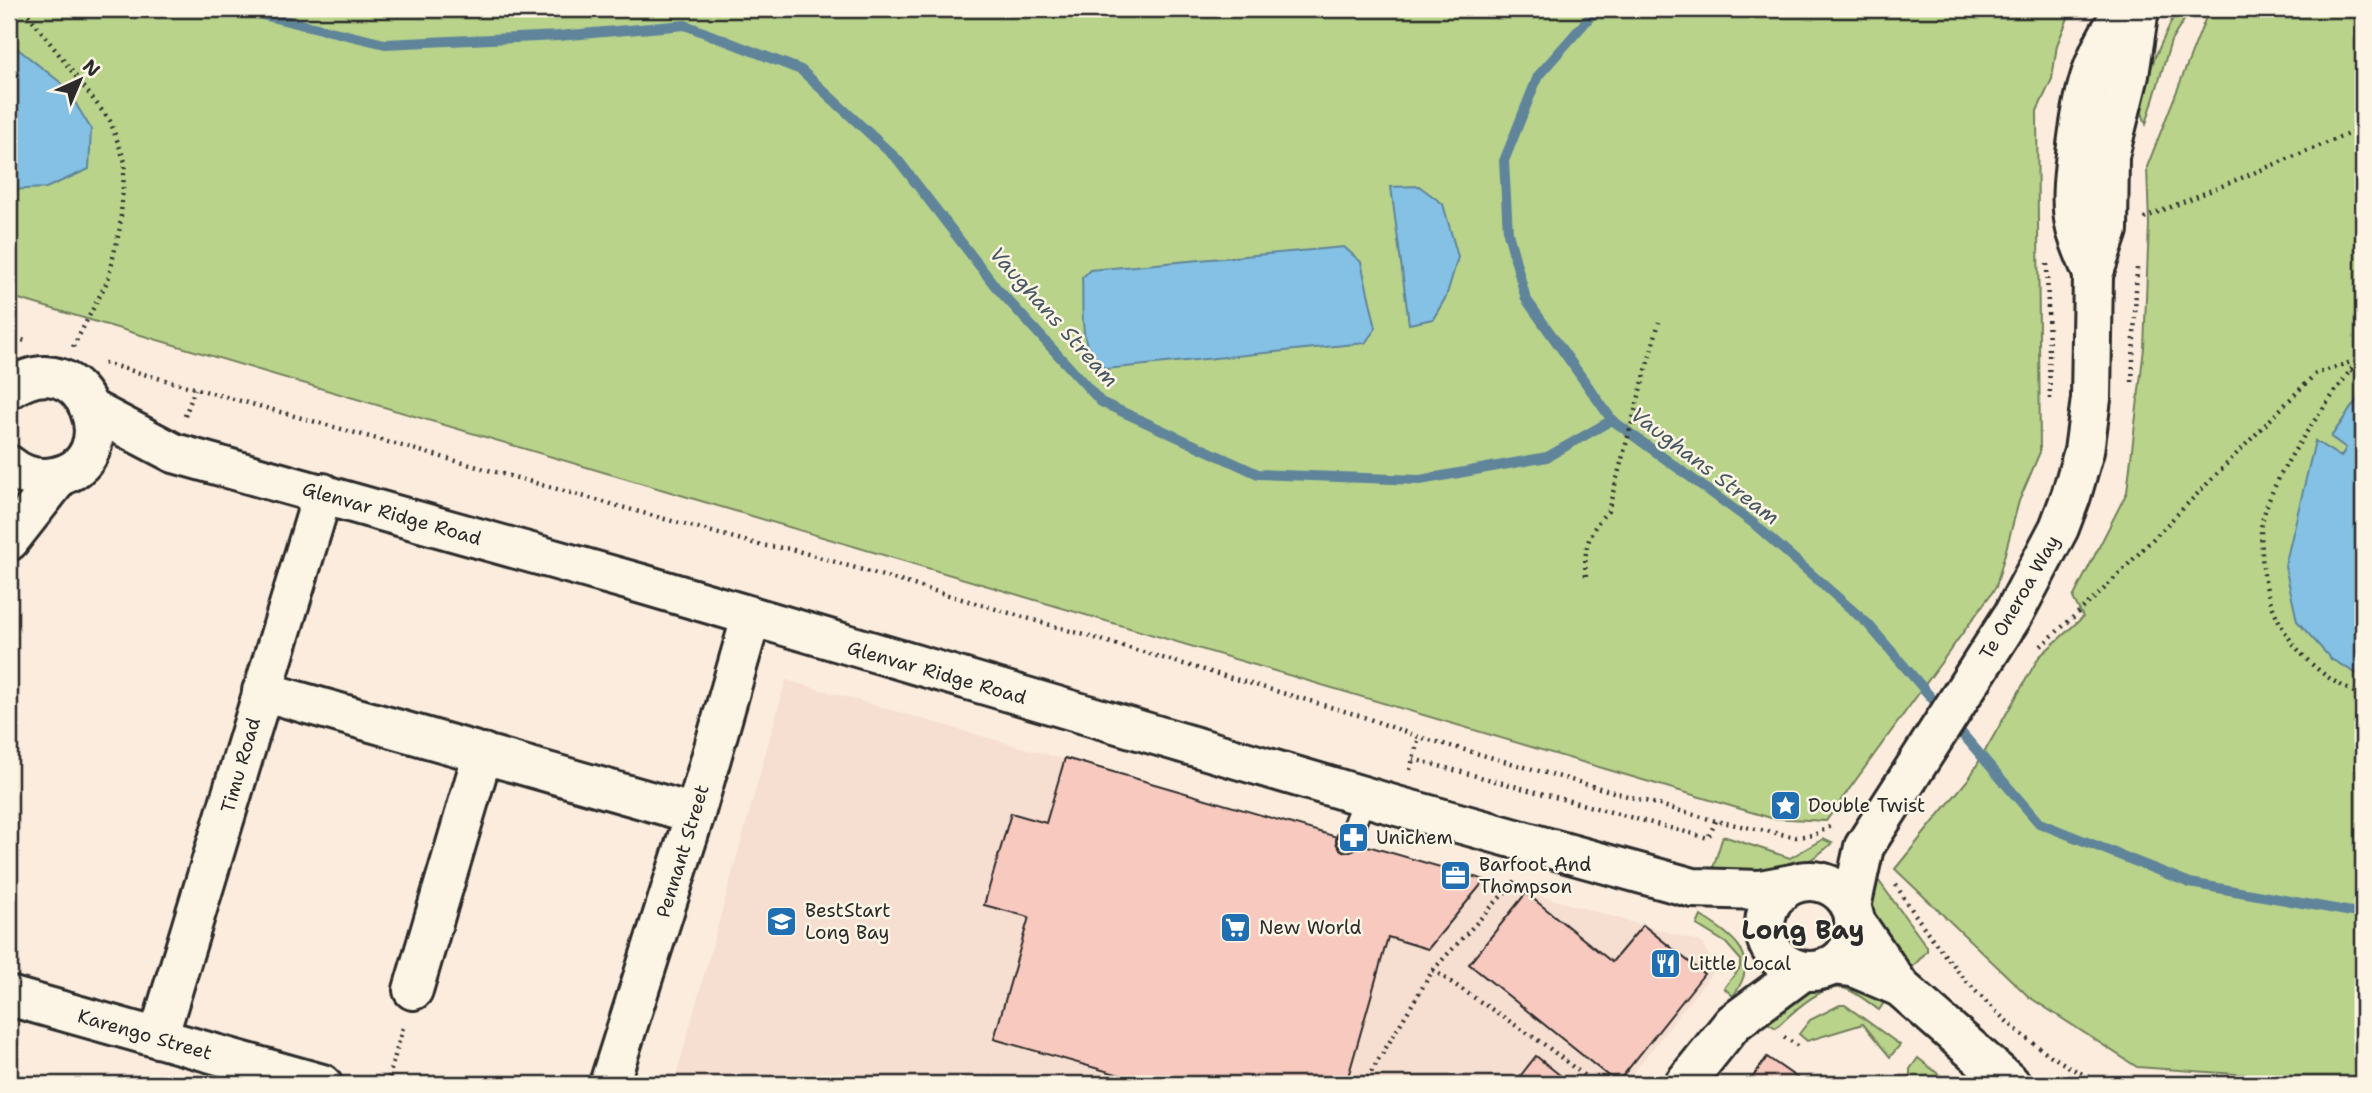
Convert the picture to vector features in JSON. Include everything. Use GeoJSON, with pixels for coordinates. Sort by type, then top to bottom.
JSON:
{"type":"FeatureCollection","features":[{"type":"Feature","properties":{"kind":"street","name":"Te Oneroa Way"},"geometry":{"type":"LineString","coordinates":[[2093,275],[2076,229],[2072,188],[2080,119],[2084,90],[2093,63],[2126,9]]}},
{"type":"Feature","properties":{"kind":"street","name":"Te Oneroa Way"},"geometry":{"type":"LineString","coordinates":[[1733,1023],[1850,946],[1864,847],[2012,615],[2059,528],[2084,451],[2091,399],[2093,275],[2108,230],[2109,156],[2129,75],[2139,9]]}},
{"type":"Feature","properties":{"kind":"street","name":"Glenvar Ridge Road"},"geometry":{"type":"LineString","coordinates":[[9,389],[23,380],[39,376],[56,377],[84,395],[92,410],[174,453],[323,493],[1365,796],[1700,889],[1760,890],[1805,883]]}},
{"type":"Feature","properties":{"kind":"street"},"geometry":{"type":"LineString","coordinates":[[9,541],[73,467],[94,434],[92,410]]}},
{"type":"Feature","properties":{"kind":"street","name":"Glenvar Ridge Road"},"geometry":{"type":"LineString","coordinates":[[9,465],[30,477],[73,467],[174,453]]}},
{"type":"Feature","properties":{"kind":"street","name":"Timu Road"},"geometry":{"type":"LineString","coordinates":[[158,1038],[323,493]]}},
{"type":"Feature","properties":{"kind":"street","name":"Pennant Street"},"geometry":{"type":"LineString","coordinates":[[609,1084],[695,814],[751,618]]}},
{"type":"Feature","properties":{"kind":"street"},"geometry":{"type":"LineString","coordinates":[[261,691],[695,814]]}},
{"type":"Feature","properties":{"kind":"street"},"geometry":{"type":"LineString","coordinates":[[413,990],[483,753]]}},
{"type":"Feature","properties":{"kind":"street","name":"Te Oneroa Way"},"geometry":{"type":"LineString","coordinates":[[1684,1084],[1733,1023],[1766,937],[1765,917],[1770,903],[1780,892],[1805,883],[1864,847]]}},
{"type":"Feature","properties":{"kind":"street"},"geometry":{"type":"LineString","coordinates":[[1805,883],[1843,895],[1900,987],[2011,1084]]}},
{"type":"Feature","properties":{"kind":"street","name":"Glenvar Ridge Road"},"geometry":{"type":"LineString","coordinates":[[1700,889],[1766,937]]}},
{"type":"Feature","properties":{"kind":"street"},"geometry":{"type":"LineString","coordinates":[[1766,937],[1782,961],[1818,968],[1853,967],[1900,987]]}},
{"type":"Feature","properties":{"kind":"street","name":"Karengo Street"},"geometry":{"type":"LineString","coordinates":[[9,996],[322,1084]]}},
{"type":"Feature","properties":{"kind":"lane"},"geometry":{"type":"LineString","coordinates":[[1348,841],[1365,796]]}},
{"type":"Feature","properties":{"kind":"path"},"geometry":{"type":"LineString","coordinates":[[24,9],[110,121],[125,162],[120,227],[108,280],[69,354]]}},
{"type":"Feature","properties":{"kind":"path"},"geometry":{"type":"LineString","coordinates":[[2138,220],[2363,128]]}},
{"type":"Feature","properties":{"kind":"path"},"geometry":{"type":"LineString","coordinates":[[2047,257],[2050,410]]}},
{"type":"Feature","properties":{"kind":"path"},"geometry":{"type":"LineString","coordinates":[[1586,576],[1585,557],[1593,526],[1608,512],[1659,323]]}},
{"type":"Feature","properties":{"kind":"path"},"geometry":{"type":"LineString","coordinates":[[9,336],[33,343]]}},
{"type":"Feature","properties":{"kind":"path"},"geometry":{"type":"LineString","coordinates":[[2363,354],[2310,426],[2282,475],[2262,523],[2263,578],[2276,620],[2301,657],[2347,690],[2363,696]]}},
{"type":"Feature","properties":{"kind":"path"},"geometry":{"type":"LineString","coordinates":[[94,360],[661,519],[760,545],[791,549],[1361,716],[1419,737],[1716,821],[1796,837],[1814,835],[1832,825]]}},
{"type":"Feature","properties":{"kind":"path"},"geometry":{"type":"LineString","coordinates":[[2035,651],[2101,592],[2315,374],[2357,360]]}},
{"type":"Feature","properties":{"kind":"path"},"geometry":{"type":"LineString","coordinates":[[2351,370],[2363,379]]}},
{"type":"Feature","properties":{"kind":"path"},"geometry":{"type":"LineString","coordinates":[[185,416],[195,388]]}},
{"type":"Feature","properties":{"kind":"path"},"geometry":{"type":"LineString","coordinates":[[1407,778],[1419,737]]}},
{"type":"Feature","properties":{"kind":"path"},"geometry":{"type":"LineString","coordinates":[[1413,759],[1708,838],[1716,821]]}},
{"type":"Feature","properties":{"kind":"path"},"geometry":{"type":"LineString","coordinates":[[1364,1084],[1433,970],[1518,877]]}},
{"type":"Feature","properties":{"kind":"path"},"geometry":{"type":"LineString","coordinates":[[1891,878],[1945,957],[2006,1021],[2069,1070],[2104,1084]]}},
{"type":"Feature","properties":{"kind":"path"},"geometry":{"type":"LineString","coordinates":[[1433,970],[1545,1045],[1595,1084]]}},
{"type":"Feature","properties":{"kind":"path"},"geometry":{"type":"LineString","coordinates":[[387,1084],[413,990]]}},
{"type":"Feature","properties":{"kind":"path"},"geometry":{"type":"LineString","coordinates":[[1784,1037],[1801,1048]]}},
{"type":"Feature","properties":{"kind":"shaded area"},"geometry":{"type":"Polygon","coordinates":[[[786,680],[1701,942],[1716,968],[1624,1084],[674,1084],[786,680]]]}},
{"type":"Feature","properties":{"kind":"green space"},"geometry":{"type":"Polygon","coordinates":[[[9,9],[2065,9],[2070,13],[2057,45],[2052,79],[2037,111],[2040,452],[2019,501],[1996,587],[1826,821],[1771,818],[9,296],[9,9]]]}},
{"type":"Feature","properties":{"kind":"green space"},"geometry":{"type":"Polygon","coordinates":[[[2177,9],[2191,9],[2171,41],[2146,124],[2139,104],[2155,57],[2177,9]]]}},
{"type":"Feature","properties":{"kind":"green space"},"geometry":{"type":"Polygon","coordinates":[[[2214,9],[2363,9],[2363,391],[2331,437],[2347,448],[2340,457],[2315,441],[2331,659],[2363,677],[2363,1077],[2322,1080],[2137,1067],[2029,997],[1895,869],[1970,777],[2039,657],[2083,617],[2073,598],[2127,492],[2144,348],[2149,224],[2147,167],[2206,17],[2214,9]]]}},
{"type":"Feature","properties":{"kind":"green space"},"geometry":{"type":"Polygon","coordinates":[[[1723,836],[1790,858],[1823,839],[1832,843],[1804,864],[1790,870],[1763,874],[1747,873],[1713,868],[1723,836]]]}},
{"type":"Feature","properties":{"kind":"green space"},"geometry":{"type":"Polygon","coordinates":[[[1873,873],[1927,947],[1927,951],[1911,969],[1867,904],[1873,873]]]}},
{"type":"Feature","properties":{"kind":"green space"},"geometry":{"type":"Polygon","coordinates":[[[1701,916],[1734,940],[1745,959],[1742,982],[1733,996],[1724,988],[1740,968],[1740,959],[1726,943],[1697,925],[1701,916]]]}},
{"type":"Feature","properties":{"kind":"green space"},"geometry":{"type":"Polygon","coordinates":[[[1833,978],[1885,1001],[1879,1010],[1855,993],[1837,988],[1808,1000],[1776,1028],[1766,1022],[1816,983],[1833,978]]]}},
{"type":"Feature","properties":{"kind":"green space"},"geometry":{"type":"Polygon","coordinates":[[[1845,1005],[1900,1045],[1890,1057],[1863,1024],[1807,1041],[1799,1034],[1810,1020],[1845,1005]]]}},
{"type":"Feature","properties":{"kind":"green space"},"geometry":{"type":"Polygon","coordinates":[[[1918,1058],[1951,1084],[1910,1084],[1910,1069],[1918,1058]]]}},
{"type":"Feature","properties":{"kind":"water"},"geometry":{"type":"Polygon","coordinates":[[[9,42],[65,86],[91,129],[89,169],[46,188],[9,190],[9,42]]]}},
{"type":"Feature","properties":{"kind":"water"},"geometry":{"type":"Polygon","coordinates":[[[1419,186],[1443,204],[1458,257],[1446,297],[1433,319],[1409,324],[1391,187],[1419,186]]]}},
{"type":"Feature","properties":{"kind":"water"},"geometry":{"type":"Polygon","coordinates":[[[1344,247],[1361,262],[1376,328],[1365,343],[1106,369],[1096,362],[1090,352],[1084,329],[1082,278],[1090,270],[1344,247]]]}},
{"type":"Feature","properties":{"kind":"water"},"geometry":{"type":"Polygon","coordinates":[[[2363,391],[2363,677],[2331,659],[2297,621],[2285,566],[2315,441],[2341,457],[2346,448],[2331,437],[2363,391]]]}},
{"type":"Feature","properties":{"kind":"building","name":"New World"},"geometry":{"type":"Polygon","coordinates":[[[1065,758],[1485,880],[1428,949],[1388,937],[1346,1084],[1151,1084],[994,1039],[1029,917],[984,905],[1011,813],[1046,823],[1065,758]]]}},
{"type":"Feature","properties":{"kind":"building"},"geometry":{"type":"Polygon","coordinates":[[[1526,893],[1612,962],[1643,925],[1704,974],[1617,1083],[1469,964],[1526,893]]]}},
{"type":"Feature","properties":{"kind":"building"},"geometry":{"type":"Polygon","coordinates":[[[1536,1056],[1571,1084],[1514,1084],[1536,1056]]]}},
{"type":"Feature","properties":{"kind":"building"},"geometry":{"type":"Polygon","coordinates":[[[1767,1057],[1806,1084],[1748,1084],[1767,1057]]]}},
{"type":"Feature","properties":{"kind":"waterway","name":"Vaughans Stream"},"geometry":{"type":"LineString","coordinates":[[237,9],[385,44],[558,36],[685,25],[801,70],[898,160],[995,286],[1101,402],[1258,474],[1420,480],[1547,457],[1612,420]]}},
{"type":"Feature","properties":{"kind":"waterway","name":"Vaughans Stream"},"geometry":{"type":"LineString","coordinates":[[1597,9],[1538,76],[1504,161],[1508,233],[1526,299],[1612,420],[1753,523],[1868,624],[2039,823],[2190,883],[2363,914]]}},
{"type":"Feature","properties":{"kind":"place","name":"Double Twist"},"geometry":{"type":"Point","coordinates":[1785,805]}},
{"type":"Feature","properties":{"kind":"place","name":"Unichem"},"geometry":{"type":"Point","coordinates":[1353,837]}},
{"type":"Feature","properties":{"kind":"place","name":"Barfoot And Thompson"},"geometry":{"type":"Point","coordinates":[1456,875]}},
{"type":"Feature","properties":{"kind":"place","name":"BestStart Long Bay"},"geometry":{"type":"Point","coordinates":[782,921]}},
{"type":"Feature","properties":{"kind":"place","name":"New World"},"geometry":{"type":"Point","coordinates":[1236,927]}},
{"type":"Feature","properties":{"kind":"place","name":"Little Local"},"geometry":{"type":"Point","coordinates":[1666,963]}},
{"type":"Feature","properties":{"kind":"district","name":"Long Bay"},"geometry":{"type":"Point","coordinates":[1803,930]}}]}
